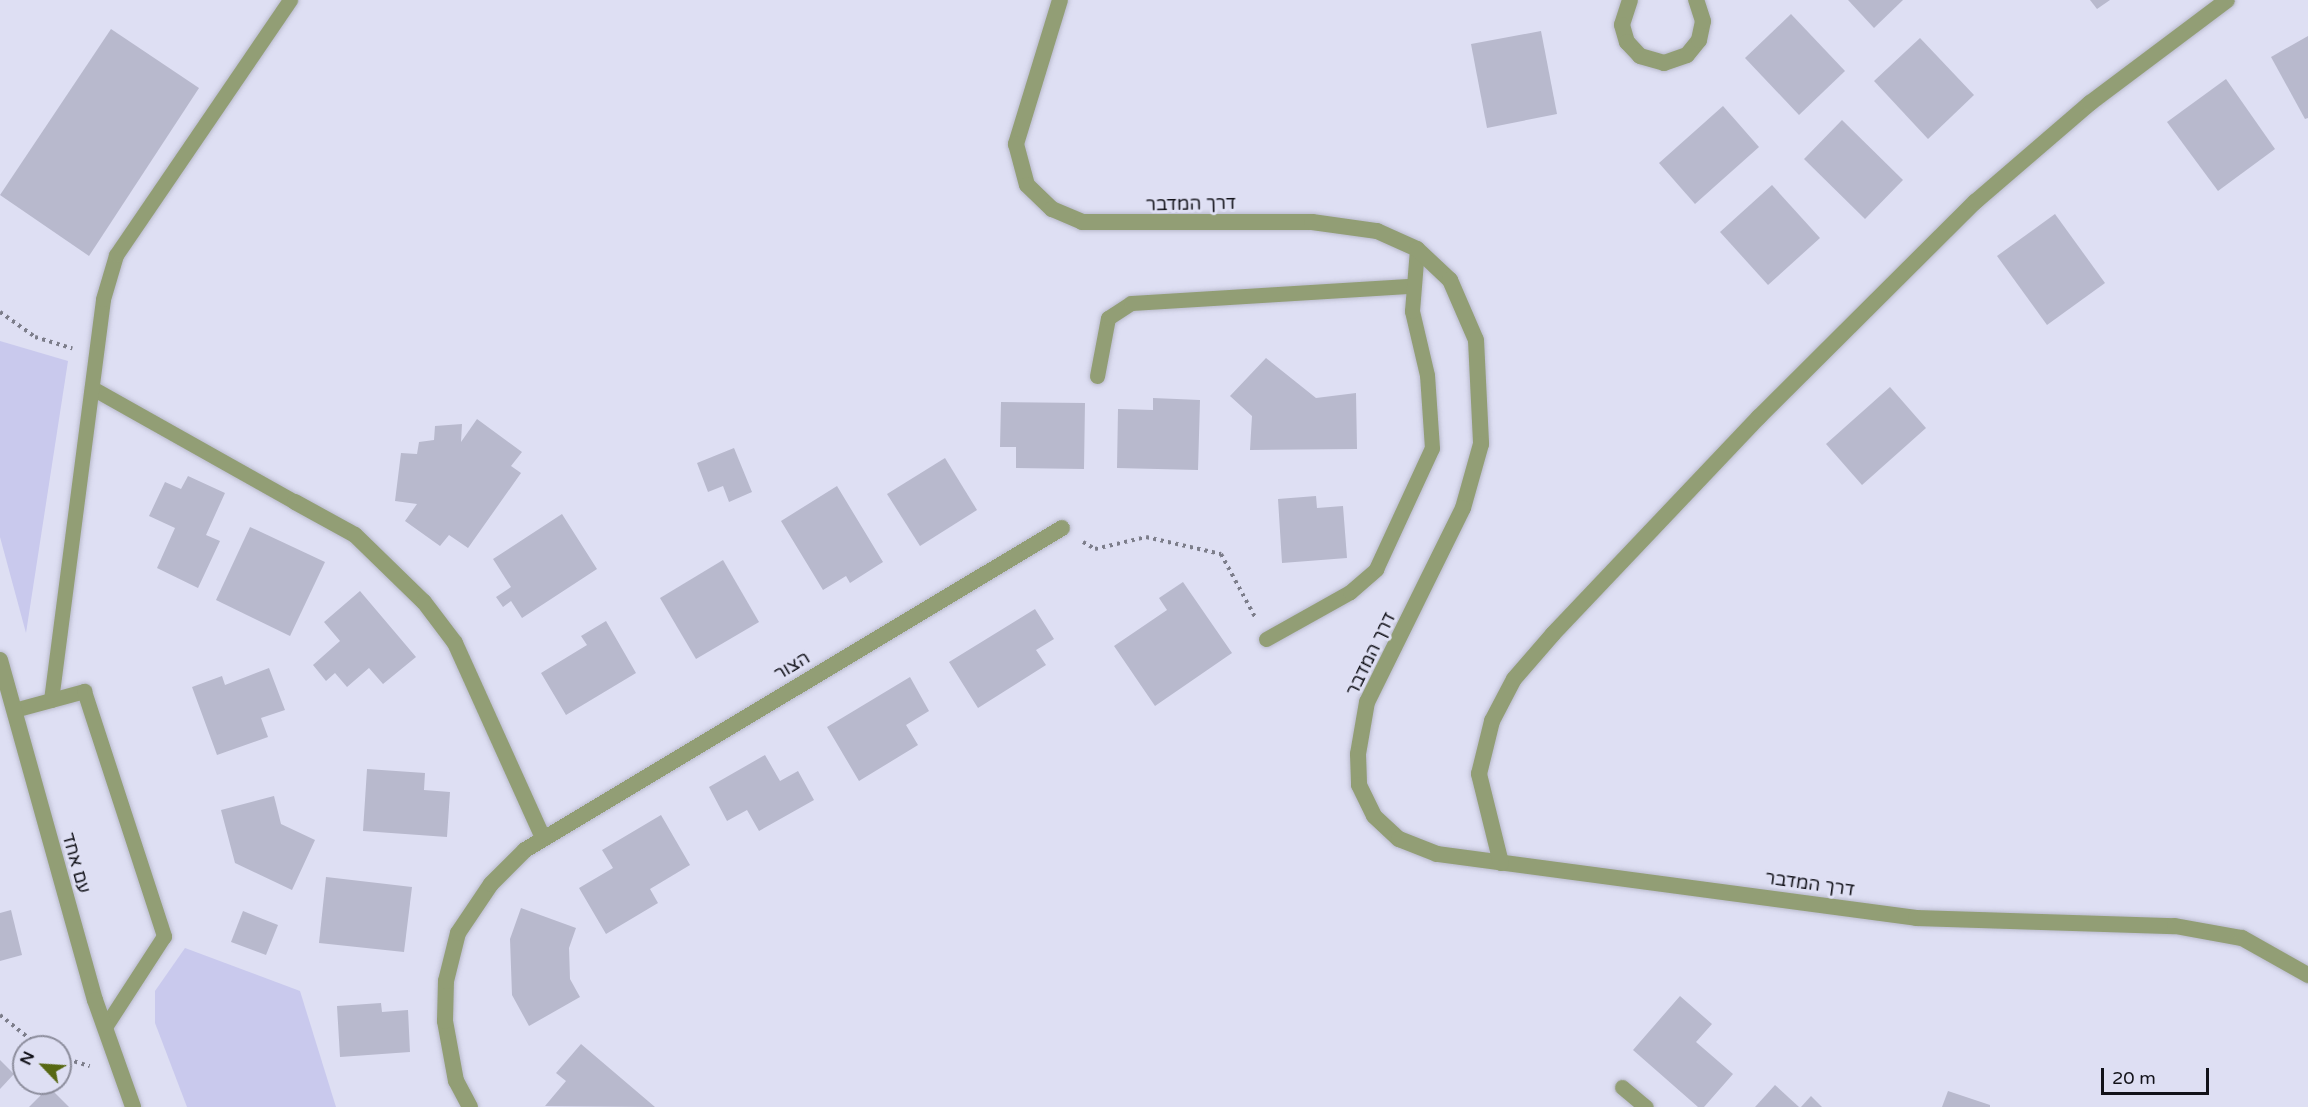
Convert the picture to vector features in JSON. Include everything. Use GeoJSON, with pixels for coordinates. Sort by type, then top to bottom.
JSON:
{"type":"FeatureCollection","features":[{"type":"Feature","properties":{"kind":"street","name":"דרך המדבר"},"geometry":{"type":"LineString","coordinates":[[1059,0],[1016,144],[1028,185],[1052,209],[1082,222],[1312,222],[1377,231],[1417,249],[1450,280],[1476,340],[1481,444],[1463,508],[1367,702],[1358,754],[1359,784],[1374,816],[1399,839],[1437,854],[1916,918],[2175,926],[2242,938],[2308,975]]}},
{"type":"Feature","properties":{"kind":"street"},"geometry":{"type":"LineString","coordinates":[[1630,0],[1622,25],[1627,42],[1646,59],[1664,63],[1687,55],[1699,40],[1703,21],[1696,0]]}},
{"type":"Feature","properties":{"kind":"street"},"geometry":{"type":"LineString","coordinates":[[1501,863],[1479,774],[1492,721],[1514,679],[1545,643],[1759,417],[1975,202],[2090,103],[2227,0]]}},
{"type":"Feature","properties":{"kind":"street"},"geometry":{"type":"LineString","coordinates":[[295,502],[356,536],[424,602],[443,627],[455,644],[543,838]]}},
{"type":"Feature","properties":{"kind":"street","name":"הצור"},"geometry":{"type":"LineString","coordinates":[[470,1107],[456,1081],[445,1021],[446,981],[458,933],[491,884],[543,838],[1062,528]]}},
{"type":"Feature","properties":{"kind":"street","name":"עם אחד"},"geometry":{"type":"LineString","coordinates":[[0,660],[105,1027],[133,1107]]}},
{"type":"Feature","properties":{"kind":"street","name":"עם אחד"},"geometry":{"type":"LineString","coordinates":[[122,1076],[128,1107]]}},
{"type":"Feature","properties":{"kind":"lane"},"geometry":{"type":"LineString","coordinates":[[51,700],[103,299],[116,255],[290,0]]}},
{"type":"Feature","properties":{"kind":"lane"},"geometry":{"type":"LineString","coordinates":[[1266,639],[1350,591],[1376,569],[1432,448],[1432,418],[1412,286],[1417,249]]}},
{"type":"Feature","properties":{"kind":"lane"},"geometry":{"type":"LineString","coordinates":[[1097,376],[1108,318],[1131,303],[1412,286]]}},
{"type":"Feature","properties":{"kind":"lane"},"geometry":{"type":"LineString","coordinates":[[92,388],[295,502]]}},
{"type":"Feature","properties":{"kind":"lane"},"geometry":{"type":"LineString","coordinates":[[14,710],[84,691],[164,936],[105,1027]]}},
{"type":"Feature","properties":{"kind":"lane"},"geometry":{"type":"LineString","coordinates":[[1622,1087],[1646,1107]]}},
{"type":"Feature","properties":{"kind":"path"},"geometry":{"type":"LineString","coordinates":[[0,312],[35,337],[96,356]]}},
{"type":"Feature","properties":{"kind":"path"},"geometry":{"type":"LineString","coordinates":[[1062,528],[1095,549],[1146,537],[1221,554],[1266,639]]}},
{"type":"Feature","properties":{"kind":"path"},"geometry":{"type":"LineString","coordinates":[[0,1015],[25,1035]]}},
{"type":"Feature","properties":{"kind":"shaded area"},"geometry":{"type":"Polygon","coordinates":[[[0,341],[68,361],[26,633],[0,537],[0,341]]]}},
{"type":"Feature","properties":{"kind":"shaded area"},"geometry":{"type":"Polygon","coordinates":[[[185,948],[300,991],[336,1107],[187,1107],[155,1023],[155,991],[185,948]]]}},
{"type":"Feature","properties":{"kind":"building"},"geometry":{"type":"Polygon","coordinates":[[[1848,0],[1903,0],[1874,28],[1848,0]]]}},
{"type":"Feature","properties":{"kind":"building"},"geometry":{"type":"Polygon","coordinates":[[[2090,0],[2110,0],[2097,9],[2090,0]]]}},
{"type":"Feature","properties":{"kind":"building"},"geometry":{"type":"Polygon","coordinates":[[[1791,14],[1845,71],[1799,115],[1745,58],[1791,14]]]}},
{"type":"Feature","properties":{"kind":"building"},"geometry":{"type":"Polygon","coordinates":[[[111,29],[199,88],[89,256],[0,195],[111,29]]]}},
{"type":"Feature","properties":{"kind":"building"},"geometry":{"type":"Polygon","coordinates":[[[1541,31],[1557,114],[1487,128],[1471,44],[1541,31]]]}},
{"type":"Feature","properties":{"kind":"building"},"geometry":{"type":"Polygon","coordinates":[[[2308,36],[2308,118],[2305,119],[2271,57],[2308,36]]]}},
{"type":"Feature","properties":{"kind":"building"},"geometry":{"type":"Polygon","coordinates":[[[1920,38],[1974,95],[1928,139],[1874,81],[1920,38]]]}},
{"type":"Feature","properties":{"kind":"building"},"geometry":{"type":"Polygon","coordinates":[[[2226,79],[2275,149],[2218,191],[2167,122],[2226,79]]]}},
{"type":"Feature","properties":{"kind":"building"},"geometry":{"type":"Polygon","coordinates":[[[1723,106],[1759,147],[1695,204],[1659,163],[1723,106]]]}},
{"type":"Feature","properties":{"kind":"building"},"geometry":{"type":"Polygon","coordinates":[[[1842,120],[1903,180],[1865,219],[1804,159],[1842,120]]]}},
{"type":"Feature","properties":{"kind":"building"},"geometry":{"type":"Polygon","coordinates":[[[1772,185],[1820,238],[1768,285],[1720,232],[1772,185]]]}},
{"type":"Feature","properties":{"kind":"building"},"geometry":{"type":"Polygon","coordinates":[[[2055,214],[2105,283],[2047,325],[1997,256],[2055,214]]]}},
{"type":"Feature","properties":{"kind":"building"},"geometry":{"type":"Polygon","coordinates":[[[1266,358],[1316,398],[1356,393],[1357,449],[1250,450],[1252,416],[1230,396],[1266,358]]]}},
{"type":"Feature","properties":{"kind":"building"},"geometry":{"type":"Polygon","coordinates":[[[1890,387],[1926,428],[1862,485],[1826,444],[1890,387]]]}},
{"type":"Feature","properties":{"kind":"building"},"geometry":{"type":"Polygon","coordinates":[[[1153,398],[1200,400],[1198,470],[1117,468],[1118,409],[1153,410],[1153,398]]]}},
{"type":"Feature","properties":{"kind":"building"},"geometry":{"type":"Polygon","coordinates":[[[1001,402],[1085,403],[1084,469],[1016,468],[1016,447],[1000,447],[1001,402]]]}},
{"type":"Feature","properties":{"kind":"building"},"geometry":{"type":"Polygon","coordinates":[[[477,419],[522,452],[511,466],[521,473],[468,548],[449,535],[440,546],[405,521],[417,504],[395,501],[401,453],[417,454],[419,442],[434,440],[435,426],[462,424],[461,442],[477,419]]]}},
{"type":"Feature","properties":{"kind":"building"},"geometry":{"type":"Polygon","coordinates":[[[734,448],[752,492],[729,502],[723,486],[708,492],[697,463],[734,448]]]}},
{"type":"Feature","properties":{"kind":"building"},"geometry":{"type":"Polygon","coordinates":[[[945,458],[977,510],[920,546],[887,494],[945,458]]]}},
{"type":"Feature","properties":{"kind":"building"},"geometry":{"type":"Polygon","coordinates":[[[188,476],[225,493],[206,535],[220,541],[198,588],[157,568],[175,528],[149,516],[165,482],[181,489],[188,476]]]}},
{"type":"Feature","properties":{"kind":"building"},"geometry":{"type":"Polygon","coordinates":[[[837,486],[883,562],[850,583],[846,576],[823,590],[781,521],[837,486]]]}},
{"type":"Feature","properties":{"kind":"building"},"geometry":{"type":"Polygon","coordinates":[[[1316,496],[1317,508],[1343,506],[1347,558],[1282,563],[1278,499],[1316,496]]]}},
{"type":"Feature","properties":{"kind":"building"},"geometry":{"type":"Polygon","coordinates":[[[562,514],[597,569],[522,618],[511,601],[503,607],[496,597],[511,587],[493,559],[562,514]]]}},
{"type":"Feature","properties":{"kind":"building"},"geometry":{"type":"Polygon","coordinates":[[[250,527],[325,562],[290,636],[216,600],[250,527]]]}},
{"type":"Feature","properties":{"kind":"building"},"geometry":{"type":"Polygon","coordinates":[[[723,560],[759,622],[696,659],[660,598],[723,560]]]}},
{"type":"Feature","properties":{"kind":"building"},"geometry":{"type":"Polygon","coordinates":[[[1183,582],[1232,653],[1155,706],[1114,646],[1167,610],[1159,598],[1183,582]]]}},
{"type":"Feature","properties":{"kind":"building"},"geometry":{"type":"Polygon","coordinates":[[[360,591],[416,657],[383,684],[369,668],[347,687],[335,673],[326,681],[313,665],[340,641],[324,622],[360,591]]]}},
{"type":"Feature","properties":{"kind":"building"},"geometry":{"type":"Polygon","coordinates":[[[1035,609],[1054,639],[1036,650],[1046,665],[978,708],[949,662],[1035,609]]]}},
{"type":"Feature","properties":{"kind":"building"},"geometry":{"type":"Polygon","coordinates":[[[606,621],[636,673],[566,715],[541,673],[587,645],[581,636],[606,621]]]}},
{"type":"Feature","properties":{"kind":"building"},"geometry":{"type":"Polygon","coordinates":[[[269,668],[285,710],[261,718],[268,737],[217,755],[192,687],[222,676],[225,685],[269,668]]]}},
{"type":"Feature","properties":{"kind":"building"},"geometry":{"type":"Polygon","coordinates":[[[910,677],[929,711],[906,725],[918,745],[859,781],[827,727],[910,677]]]}},
{"type":"Feature","properties":{"kind":"building"},"geometry":{"type":"Polygon","coordinates":[[[765,755],[780,781],[798,771],[814,800],[759,831],[747,810],[727,821],[709,787],[765,755]]]}},
{"type":"Feature","properties":{"kind":"building"},"geometry":{"type":"Polygon","coordinates":[[[367,769],[425,773],[424,790],[450,792],[447,837],[363,831],[367,769]]]}},
{"type":"Feature","properties":{"kind":"building"},"geometry":{"type":"Polygon","coordinates":[[[274,796],[281,824],[315,840],[292,890],[235,863],[221,810],[274,796]]]}},
{"type":"Feature","properties":{"kind":"building"},"geometry":{"type":"Polygon","coordinates":[[[661,815],[690,865],[650,889],[658,903],[606,934],[579,888],[613,868],[602,850],[661,815]]]}},
{"type":"Feature","properties":{"kind":"building"},"geometry":{"type":"Polygon","coordinates":[[[326,877],[412,887],[404,952],[319,943],[326,877]]]}},
{"type":"Feature","properties":{"kind":"building"},"geometry":{"type":"Polygon","coordinates":[[[521,908],[576,928],[569,948],[570,979],[580,997],[529,1026],[512,995],[510,939],[521,908]]]}},
{"type":"Feature","properties":{"kind":"building"},"geometry":{"type":"Polygon","coordinates":[[[11,910],[22,955],[0,961],[0,913],[11,910]]]}},
{"type":"Feature","properties":{"kind":"building"},"geometry":{"type":"Polygon","coordinates":[[[243,911],[278,925],[266,955],[231,942],[243,911]]]}},
{"type":"Feature","properties":{"kind":"building"},"geometry":{"type":"Polygon","coordinates":[[[1680,996],[1712,1024],[1696,1042],[1733,1074],[1704,1107],[1698,1107],[1633,1050],[1680,996]]]}},
{"type":"Feature","properties":{"kind":"building"},"geometry":{"type":"Polygon","coordinates":[[[381,1003],[382,1012],[408,1010],[410,1052],[340,1057],[337,1006],[381,1003]]]}},
{"type":"Feature","properties":{"kind":"building"},"geometry":{"type":"Polygon","coordinates":[[[581,1044],[655,1107],[545,1106],[566,1081],[556,1073],[581,1044]]]}},
{"type":"Feature","properties":{"kind":"building"},"geometry":{"type":"Polygon","coordinates":[[[0,1060],[12,1072],[12,1076],[0,1089],[0,1060]]]}},
{"type":"Feature","properties":{"kind":"building"},"geometry":{"type":"Polygon","coordinates":[[[1775,1085],[1799,1107],[1755,1107],[1775,1085]]]}},
{"type":"Feature","properties":{"kind":"building"},"geometry":{"type":"Polygon","coordinates":[[[1948,1091],[1990,1105],[1990,1107],[1942,1107],[1948,1091]]]}},
{"type":"Feature","properties":{"kind":"building"},"geometry":{"type":"Polygon","coordinates":[[[41,1095],[57,1095],[69,1107],[29,1107],[41,1095]]]}},
{"type":"Feature","properties":{"kind":"building"},"geometry":{"type":"Polygon","coordinates":[[[1811,1096],[1822,1107],[1801,1107],[1811,1096]]]}}]}
